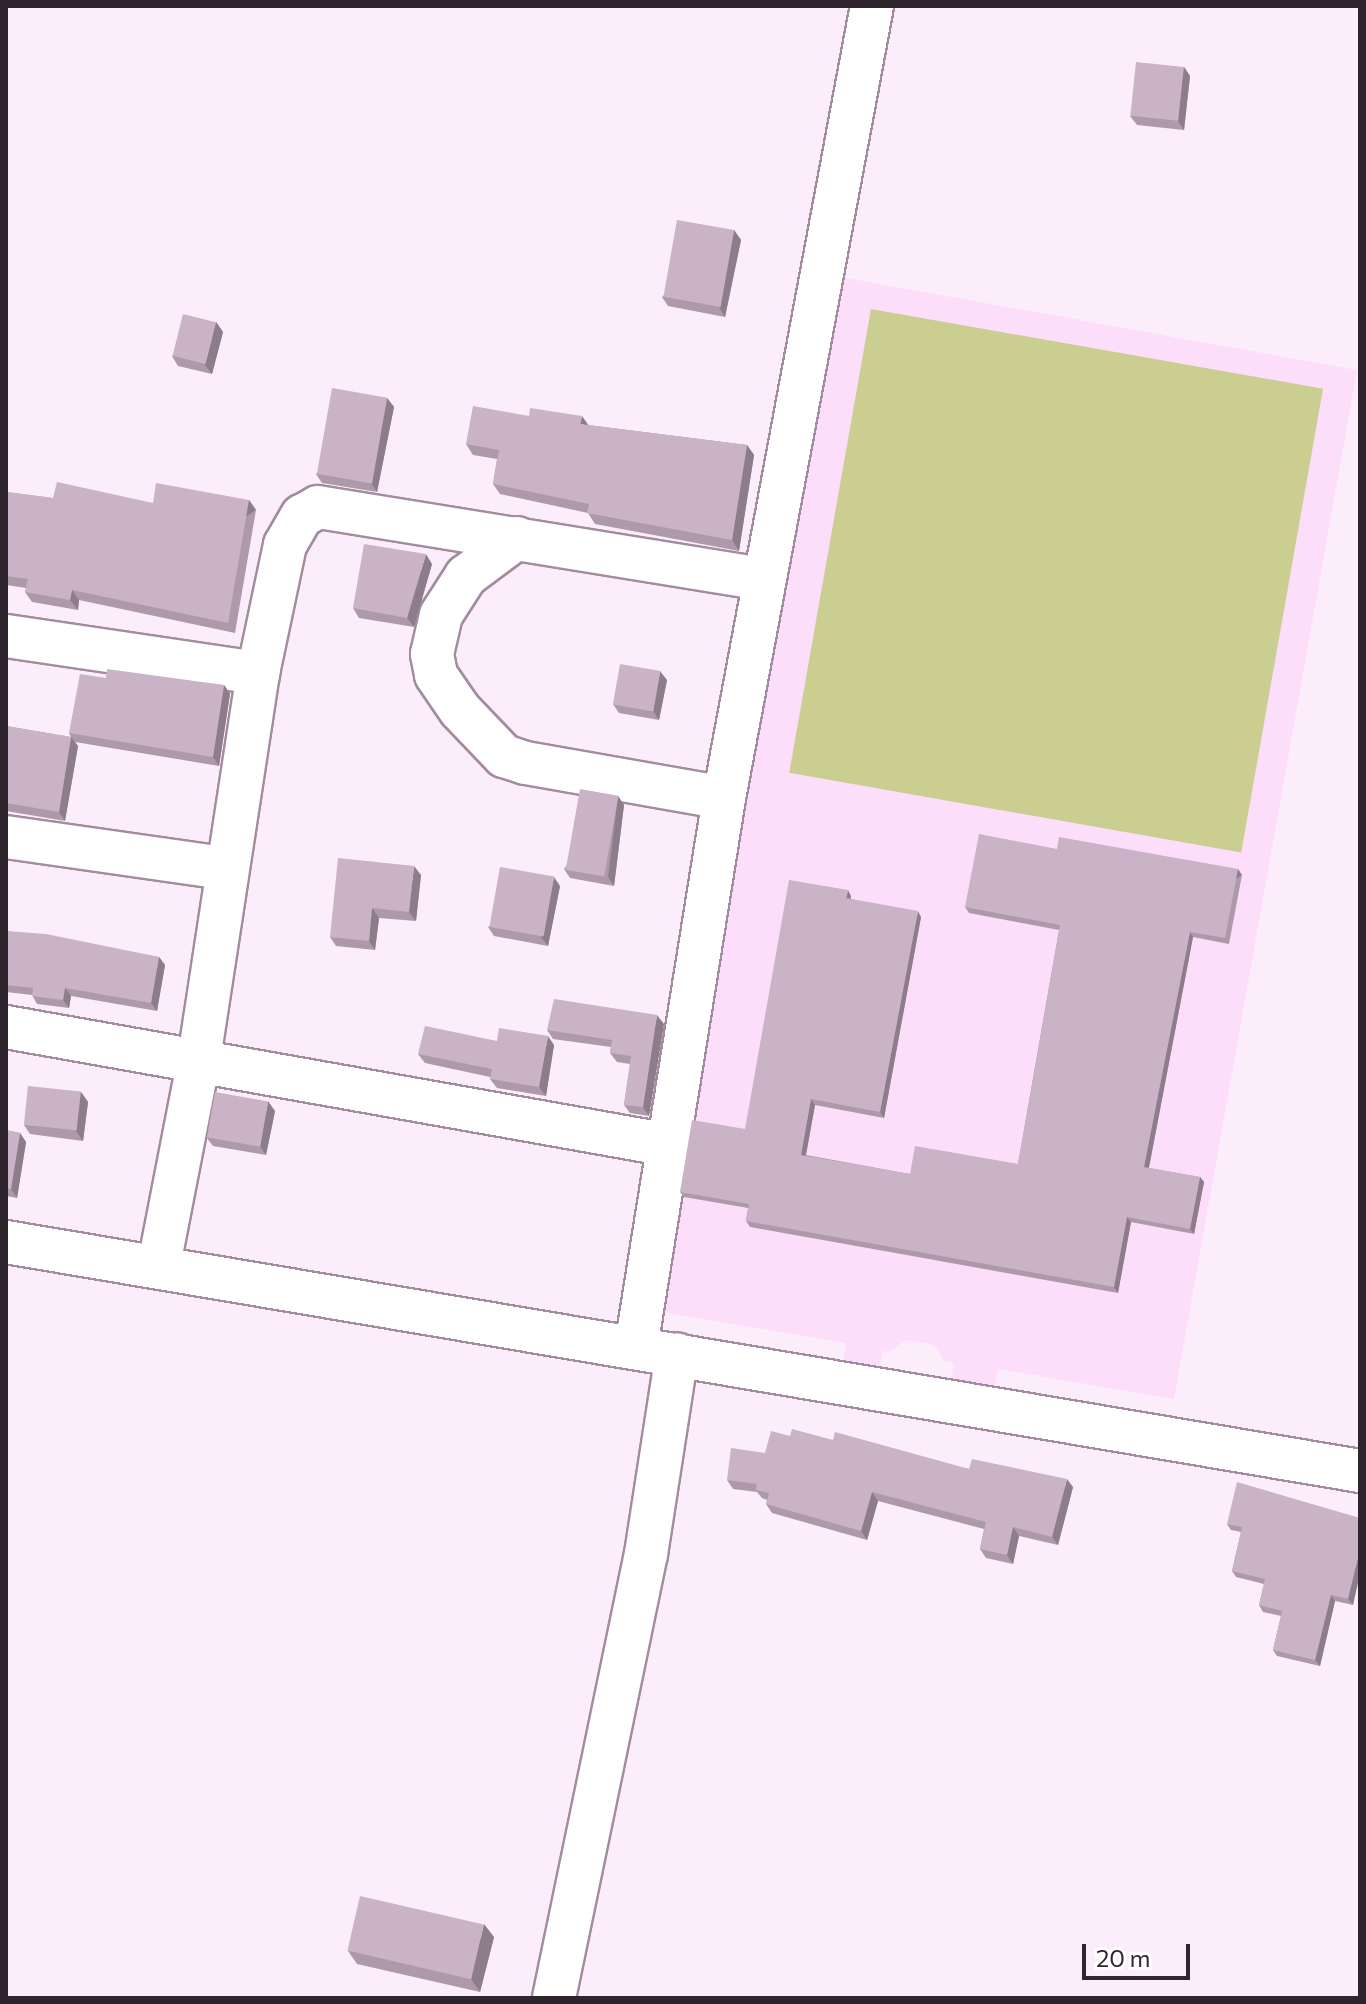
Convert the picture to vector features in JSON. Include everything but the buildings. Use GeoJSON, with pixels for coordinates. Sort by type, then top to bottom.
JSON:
{"type":"FeatureCollection","features":[{"type":"Feature","properties":{"kind":"street"},"geometry":{"type":"LineString","coordinates":[[636,1347],[724,798],[872,6]]}},
{"type":"Feature","properties":{"kind":"street"},"geometry":{"type":"LineString","coordinates":[[159,1264],[198,1064],[224,868],[258,673],[285,545],[296,522],[318,507],[764,579]]}},
{"type":"Feature","properties":{"kind":"street"},"geometry":{"type":"LineString","coordinates":[[517,538],[466,576],[441,615],[433,641],[435,670],[460,710],[504,756],[526,763],[724,798]]}},
{"type":"Feature","properties":{"kind":"street"},"geometry":{"type":"LineString","coordinates":[[6,636],[258,673]]}},
{"type":"Feature","properties":{"kind":"street"},"geometry":{"type":"LineString","coordinates":[[6,837],[224,868]]}},
{"type":"Feature","properties":{"kind":"street"},"geometry":{"type":"LineString","coordinates":[[6,1027],[198,1064],[669,1145]]}},
{"type":"Feature","properties":{"kind":"street"},"geometry":{"type":"LineString","coordinates":[[6,1242],[159,1264],[1360,1471]]}},
{"type":"Feature","properties":{"kind":"street"},"geometry":{"type":"LineString","coordinates":[[554,1998],[646,1554],[677,1354]]}},
{"type":"Feature","properties":{"kind":"shaded area"},"geometry":{"type":"Polygon","coordinates":[[[841,277],[1357,370],[1174,1399],[998,1369],[994,1395],[950,1389],[954,1363],[944,1361],[934,1345],[905,1340],[890,1352],[882,1351],[878,1377],[842,1371],[846,1343],[656,1311],[841,277]]]}},
{"type":"Feature","properties":{"kind":"green space"},"geometry":{"type":"Polygon","coordinates":[[[871,309],[1323,389],[1241,853],[789,773],[871,309]]]}}]}
